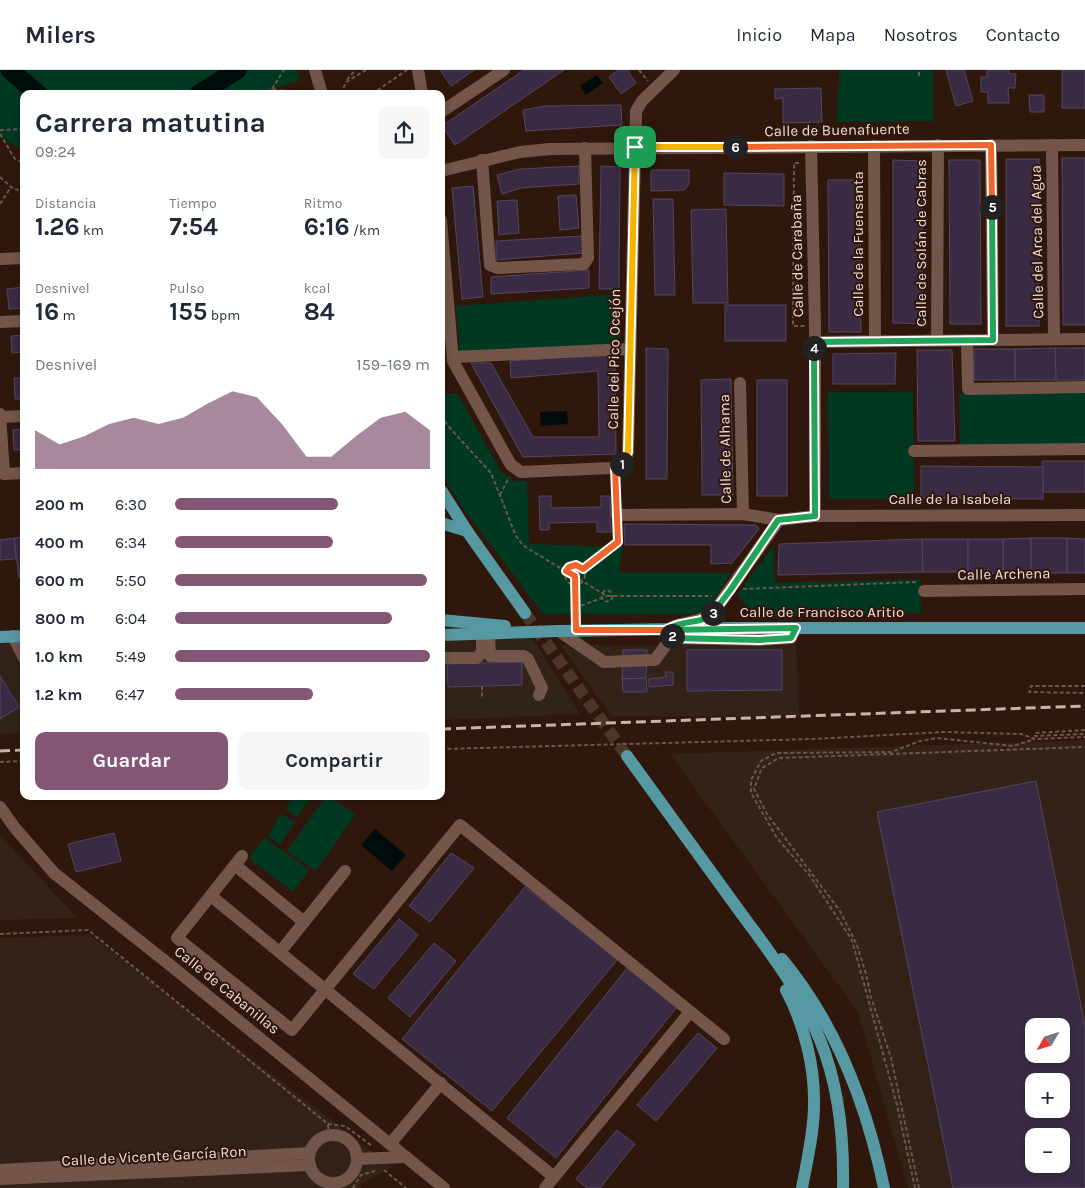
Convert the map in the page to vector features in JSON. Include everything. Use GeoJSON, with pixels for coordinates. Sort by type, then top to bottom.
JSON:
{"type":"FeatureCollection","features":[{"type":"Feature","properties":{"kind":"main road"},"geometry":{"type":"LineString","coordinates":[[445,496],[525,613]]}},
{"type":"Feature","properties":{"kind":"main road"},"geometry":{"type":"LineString","coordinates":[[445,505],[467,531]]}},
{"type":"Feature","properties":{"kind":"main road"},"geometry":{"type":"LineString","coordinates":[[445,524],[467,531]]}},
{"type":"Feature","properties":{"kind":"main road","name":"Calle de Francisco Aritio"},"geometry":{"type":"LineString","coordinates":[[445,620],[560,631]]}},
{"type":"Feature","properties":{"kind":"main road","name":"Calle de Francisco Aritio"},"geometry":{"type":"LineString","coordinates":[[445,635],[576,630],[691,634],[796,628],[1085,628]]}},
{"type":"Feature","properties":{"kind":"main road"},"geometry":{"type":"LineString","coordinates":[[0,636],[18,636]]}},
{"type":"Feature","properties":{"kind":"main road"},"geometry":{"type":"LineString","coordinates":[[627,756],[751,927],[804,1007],[823,1048],[831,1074],[838,1108],[842,1143],[843,1188]]}},
{"type":"Feature","properties":{"kind":"main road"},"geometry":{"type":"LineString","coordinates":[[751,927],[789,996],[806,1046],[813,1083],[814,1106],[802,1188]]}},
{"type":"Feature","properties":{"kind":"main road"},"geometry":{"type":"LineString","coordinates":[[751,927],[771,946],[794,973],[809,995],[836,1043],[868,1123],[884,1188]]}},
{"type":"Feature","properties":{"kind":"street"},"geometry":{"type":"LineString","coordinates":[[315,70],[321,90]]}},
{"type":"Feature","properties":{"kind":"street"},"geometry":{"type":"LineString","coordinates":[[418,70],[421,90]]}},
{"type":"Feature","properties":{"kind":"street"},"geometry":{"type":"LineString","coordinates":[[445,109],[504,70]]}},
{"type":"Feature","properties":{"kind":"street","name":"Calle del Pico Ocejón"},"geometry":{"type":"LineString","coordinates":[[615,468],[625,461],[628,452],[637,106],[674,70]]}},
{"type":"Feature","properties":{"kind":"street","name":"Calle de Buenafuente"},"geometry":{"type":"LineString","coordinates":[[445,170],[520,152],[550,149],[1085,144]]}},
{"type":"Feature","properties":{"kind":"street","name":"Calle de Solán de Cabras"},"geometry":{"type":"LineString","coordinates":[[937,340],[938,145]]}},
{"type":"Feature","properties":{"kind":"street"},"geometry":{"type":"LineString","coordinates":[[991,145],[993,340]]}},
{"type":"Feature","properties":{"kind":"street","name":"Calle del Arca del Agua"},"geometry":{"type":"LineString","coordinates":[[1052,145],[1054,339]]}},
{"type":"Feature","properties":{"kind":"street","name":"Calle de Carabaña"},"geometry":{"type":"LineString","coordinates":[[811,146],[815,516]]}},
{"type":"Feature","properties":{"kind":"street","name":"Calle de la Fuensanta"},"geometry":{"type":"LineString","coordinates":[[874,146],[875,341]]}},
{"type":"Feature","properties":{"kind":"street"},"geometry":{"type":"LineString","coordinates":[[482,160],[490,265],[497,268],[584,264],[588,258],[585,148]]}},
{"type":"Feature","properties":{"kind":"street"},"geometry":{"type":"LineString","coordinates":[[0,259],[20,258]]}},
{"type":"Feature","properties":{"kind":"street"},"geometry":{"type":"LineString","coordinates":[[445,266],[454,364],[514,468],[521,472],[615,468]]}},
{"type":"Feature","properties":{"kind":"street"},"geometry":{"type":"LineString","coordinates":[[0,322],[20,321]]}},
{"type":"Feature","properties":{"kind":"street","name":"Calle de Solán de Cabras"},"geometry":{"type":"LineString","coordinates":[[814,342],[1085,338]]}},
{"type":"Feature","properties":{"kind":"street"},"geometry":{"type":"LineString","coordinates":[[967,340],[968,389],[1085,387]]}},
{"type":"Feature","properties":{"kind":"street"},"geometry":{"type":"LineString","coordinates":[[453,357],[630,350]]}},
{"type":"Feature","properties":{"kind":"street","name":"Calle de Alhama"},"geometry":{"type":"LineString","coordinates":[[740,383],[743,514]]}},
{"type":"Feature","properties":{"kind":"street"},"geometry":{"type":"LineString","coordinates":[[20,416],[0,416],[4,474],[20,473]]}},
{"type":"Feature","properties":{"kind":"street"},"geometry":{"type":"LineString","coordinates":[[914,450],[1085,449]]}},
{"type":"Feature","properties":{"kind":"street","name":"Calle de la Isabela"},"geometry":{"type":"LineString","coordinates":[[617,515],[743,514],[778,520],[815,516],[1085,515]]}},
{"type":"Feature","properties":{"kind":"street"},"geometry":{"type":"LineString","coordinates":[[560,631],[604,662],[655,660],[670,633],[683,623],[698,622],[706,618],[715,610],[778,520]]}},
{"type":"Feature","properties":{"kind":"street","name":"Calle Archena"},"geometry":{"type":"LineString","coordinates":[[924,591],[1085,589]]}},
{"type":"Feature","properties":{"kind":"street"},"geometry":{"type":"LineString","coordinates":[[445,658],[478,658],[482,652],[485,634]]}},
{"type":"Feature","properties":{"kind":"street"},"geometry":{"type":"LineString","coordinates":[[485,634],[490,656],[524,656],[528,659],[542,688],[539,695]]}},
{"type":"Feature","properties":{"kind":"street","name":"Calle de Cabanillas"},"geometry":{"type":"LineString","coordinates":[[0,807],[54,874],[170,965],[444,1188]]}},
{"type":"Feature","properties":{"kind":"street"},"geometry":{"type":"LineString","coordinates":[[304,922],[239,861],[177,938],[292,1030],[460,825],[724,1039]]}},
{"type":"Feature","properties":{"kind":"street"},"geometry":{"type":"LineString","coordinates":[[280,952],[345,871]]}},
{"type":"Feature","properties":{"kind":"street"},"geometry":{"type":"LineString","coordinates":[[211,896],[441,1082],[554,1177]]}},
{"type":"Feature","properties":{"kind":"street"},"geometry":{"type":"LineString","coordinates":[[545,1188],[690,1012]]}},
{"type":"Feature","properties":{"kind":"street"},"geometry":{"type":"LineString","coordinates":[[390,1144],[441,1082]]}},
{"type":"Feature","properties":{"kind":"street"},"geometry":{"type":"LineString","coordinates":[[329,1130],[348,1140],[353,1147],[357,1159],[355,1170],[350,1176],[347,1186],[336,1183],[328,1186],[314,1176],[309,1159],[312,1146],[329,1130]]}},
{"type":"Feature","properties":{"kind":"street"},"geometry":{"type":"LineString","coordinates":[[357,1159],[406,1157]]}},
{"type":"Feature","properties":{"kind":"street"},"geometry":{"type":"LineString","coordinates":[[0,1170],[309,1159]]}},
{"type":"Feature","properties":{"kind":"street","name":"Calle de Vicente García Ron"},"geometry":{"type":"LineString","coordinates":[[0,1179],[309,1159]]}},
{"type":"Feature","properties":{"kind":"path"},"geometry":{"type":"LineString","coordinates":[[278,90],[272,89],[284,70]]}},
{"type":"Feature","properties":{"kind":"path"},"geometry":{"type":"LineString","coordinates":[[343,90],[355,70]]}},
{"type":"Feature","properties":{"kind":"path"},"geometry":{"type":"LineString","coordinates":[[346,82],[366,70]]}},
{"type":"Feature","properties":{"kind":"path"},"geometry":{"type":"LineString","coordinates":[[378,90],[407,70]]}},
{"type":"Feature","properties":{"kind":"path"},"geometry":{"type":"LineString","coordinates":[[919,70],[919,76]]}},
{"type":"Feature","properties":{"kind":"path"},"geometry":{"type":"LineString","coordinates":[[0,130],[20,129]]}},
{"type":"Feature","properties":{"kind":"path"},"geometry":{"type":"LineString","coordinates":[[0,134],[15,159],[20,161]]}},
{"type":"Feature","properties":{"kind":"path"},"geometry":{"type":"LineString","coordinates":[[812,163],[794,163],[793,326],[814,326]]}},
{"type":"Feature","properties":{"kind":"path"},"geometry":{"type":"LineString","coordinates":[[0,178],[20,192]]}},
{"type":"Feature","properties":{"kind":"path"},"geometry":{"type":"LineString","coordinates":[[0,204],[11,187]]}},
{"type":"Feature","properties":{"kind":"path"},"geometry":{"type":"LineString","coordinates":[[445,422],[491,473],[516,536],[522,544],[607,596]]}},
{"type":"Feature","properties":{"kind":"path"},"geometry":{"type":"LineString","coordinates":[[500,494],[514,468]]}},
{"type":"Feature","properties":{"kind":"path"},"geometry":{"type":"LineString","coordinates":[[576,630],[575,576],[618,542],[615,468]]}},
{"type":"Feature","properties":{"kind":"path"},"geometry":{"type":"LineString","coordinates":[[576,565],[583,569],[585,577],[583,581],[575,585],[567,581],[565,575],[569,567],[576,565]]}},
{"type":"Feature","properties":{"kind":"path"},"geometry":{"type":"LineString","coordinates":[[575,608],[607,596],[924,582],[924,591]]}},
{"type":"Feature","properties":{"kind":"path"},"geometry":{"type":"LineString","coordinates":[[602,592],[609,591],[612,596]]}},
{"type":"Feature","properties":{"kind":"path"},"geometry":{"type":"LineString","coordinates":[[602,592],[602,598]]}},
{"type":"Feature","properties":{"kind":"path"},"geometry":{"type":"LineString","coordinates":[[602,598],[607,601],[611,600],[612,596]]}},
{"type":"Feature","properties":{"kind":"path"},"geometry":{"type":"LineString","coordinates":[[482,686],[482,699]]}},
{"type":"Feature","properties":{"kind":"path"},"geometry":{"type":"LineString","coordinates":[[1085,686],[1031,686],[1028,692],[1085,693]]}},
{"type":"Feature","properties":{"kind":"path"},"geometry":{"type":"LineString","coordinates":[[1085,730],[1035,733],[1035,736],[1085,736]]}},
{"type":"Feature","properties":{"kind":"path"},"geometry":{"type":"LineString","coordinates":[[445,749],[813,738],[944,732],[1021,734],[1035,739]]}},
{"type":"Feature","properties":{"kind":"path"},"geometry":{"type":"LineString","coordinates":[[915,1188],[897,1105],[852,940],[810,876],[777,838],[752,793],[750,780],[761,761],[776,753],[891,752],[920,741],[938,738],[1013,746],[1035,739],[1085,736]]}},
{"type":"Feature","properties":{"kind":"path"},"geometry":{"type":"LineString","coordinates":[[919,1188],[891,1058],[871,997],[857,945],[840,911],[767,814],[754,789],[757,778],[762,768],[779,758],[1085,747]]}},
{"type":"Feature","properties":{"kind":"path"},"geometry":{"type":"LineString","coordinates":[[0,762],[20,761]]}},
{"type":"Feature","properties":{"kind":"path"},"geometry":{"type":"LineString","coordinates":[[0,934],[88,930],[329,1130],[345,1126],[372,1146]]}},
{"type":"Feature","properties":{"kind":"path"},"geometry":{"type":"LineString","coordinates":[[382,1169],[406,1188]]}},
{"type":"Feature","properties":{"kind":"path"},"geometry":{"type":"LineString","coordinates":[[347,1186],[353,1185],[361,1175],[377,1170]]}},
{"type":"Feature","properties":{"kind":"shaded area"},"geometry":{"type":"Polygon","coordinates":[[[597,75],[603,83],[586,95],[580,86],[597,75]]]}},
{"type":"Feature","properties":{"kind":"shaded area"},"geometry":{"type":"Polygon","coordinates":[[[567,411],[568,424],[541,426],[540,412],[567,411]]]}},
{"type":"Feature","properties":{"kind":"shaded area"},"geometry":{"type":"Polygon","coordinates":[[[445,628],[528,631],[580,714],[445,720],[445,628]]]}},
{"type":"Feature","properties":{"kind":"shaded area"},"geometry":{"type":"Polygon","coordinates":[[[20,637],[20,733],[0,734],[0,638],[20,637]]]}},
{"type":"Feature","properties":{"kind":"shaded area"},"geometry":{"type":"Polygon","coordinates":[[[561,645],[796,645],[799,716],[611,716],[561,645]]]}},
{"type":"Feature","properties":{"kind":"shaded area"},"geometry":{"type":"Polygon","coordinates":[[[1085,740],[1085,1188],[908,1188],[858,1012],[670,754],[1085,740]]]}},
{"type":"Feature","properties":{"kind":"shaded area"},"geometry":{"type":"Polygon","coordinates":[[[375,829],[406,855],[392,871],[361,845],[375,829]]]}},
{"type":"Feature","properties":{"kind":"shaded area"},"geometry":{"type":"Polygon","coordinates":[[[0,835],[77,918],[0,920],[0,835]]]}},
{"type":"Feature","properties":{"kind":"shaded area"},"geometry":{"type":"Polygon","coordinates":[[[90,935],[393,1167],[361,1184],[361,1188],[0,1188],[0,938],[90,935]]]}},
{"type":"Feature","properties":{"kind":"green space"},"geometry":{"type":"Polygon","coordinates":[[[0,70],[297,70],[300,80],[269,90],[20,90],[20,149],[0,137],[0,70]]]}},
{"type":"Feature","properties":{"kind":"green space"},"geometry":{"type":"Polygon","coordinates":[[[839,70],[933,70],[934,121],[837,122],[839,70]]]}},
{"type":"Feature","properties":{"kind":"green space"},"geometry":{"type":"Polygon","coordinates":[[[622,294],[619,345],[460,353],[456,306],[622,294]]]}},
{"type":"Feature","properties":{"kind":"green space"},"geometry":{"type":"Polygon","coordinates":[[[828,392],[913,392],[914,499],[829,499],[828,392]]]}},
{"type":"Feature","properties":{"kind":"green space"},"geometry":{"type":"Polygon","coordinates":[[[1085,392],[1085,445],[960,446],[959,393],[1085,392]]]}},
{"type":"Feature","properties":{"kind":"green space"},"geometry":{"type":"Polygon","coordinates":[[[457,393],[502,473],[515,481],[527,481],[529,544],[623,547],[619,573],[731,573],[716,597],[706,608],[694,614],[543,614],[460,504],[445,480],[445,394],[457,393]]]}},
{"type":"Feature","properties":{"kind":"green space"},"geometry":{"type":"Polygon","coordinates":[[[774,545],[775,583],[920,579],[921,613],[756,617],[737,595],[774,545]]]}},
{"type":"Feature","properties":{"kind":"green space"},"geometry":{"type":"Polygon","coordinates":[[[292,800],[310,800],[297,817],[286,809],[292,800]]]}},
{"type":"Feature","properties":{"kind":"green space"},"geometry":{"type":"Polygon","coordinates":[[[323,800],[335,800],[355,815],[316,871],[287,851],[323,800]]]}},
{"type":"Feature","properties":{"kind":"green space"},"geometry":{"type":"Polygon","coordinates":[[[281,814],[295,822],[280,845],[268,836],[281,814]]]}},
{"type":"Feature","properties":{"kind":"green space"},"geometry":{"type":"Polygon","coordinates":[[[264,838],[309,870],[293,892],[249,858],[264,838]]]}},
{"type":"Feature","properties":{"kind":"building"},"geometry":{"type":"Polygon","coordinates":[[[440,70],[474,70],[451,86],[440,70]]]}},
{"type":"Feature","properties":{"kind":"building"},"geometry":{"type":"Polygon","coordinates":[[[524,70],[564,70],[455,145],[445,130],[445,124],[524,70]]]}},
{"type":"Feature","properties":{"kind":"building"},"geometry":{"type":"Polygon","coordinates":[[[618,70],[627,70],[636,83],[621,94],[609,77],[618,70]]]}},
{"type":"Feature","properties":{"kind":"building"},"geometry":{"type":"Polygon","coordinates":[[[946,70],[964,70],[973,101],[956,106],[946,70]]]}},
{"type":"Feature","properties":{"kind":"building"},"geometry":{"type":"Polygon","coordinates":[[[987,70],[1009,70],[1009,74],[1016,74],[1015,88],[1008,88],[1009,103],[988,103],[988,92],[981,92],[981,77],[987,77],[987,70]]]}},
{"type":"Feature","properties":{"kind":"building"},"geometry":{"type":"Polygon","coordinates":[[[1062,70],[1085,70],[1085,108],[1062,108],[1062,70]]]}},
{"type":"Feature","properties":{"kind":"building"},"geometry":{"type":"Polygon","coordinates":[[[821,88],[822,122],[783,123],[783,98],[775,99],[775,89],[821,88]]]}},
{"type":"Feature","properties":{"kind":"building"},"geometry":{"type":"Polygon","coordinates":[[[1029,95],[1044,95],[1044,112],[1030,112],[1029,95]]]}},
{"type":"Feature","properties":{"kind":"building"},"geometry":{"type":"Polygon","coordinates":[[[621,105],[622,125],[526,131],[523,110],[544,106],[621,105]]]}},
{"type":"Feature","properties":{"kind":"building"},"geometry":{"type":"Polygon","coordinates":[[[1062,158],[1085,158],[1085,325],[1063,325],[1062,158]]]}},
{"type":"Feature","properties":{"kind":"building"},"geometry":{"type":"Polygon","coordinates":[[[1006,159],[1039,159],[1039,326],[1006,326],[1006,159]]]}},
{"type":"Feature","properties":{"kind":"building"},"geometry":{"type":"Polygon","coordinates":[[[893,160],[922,161],[923,324],[893,323],[893,160]]]}},
{"type":"Feature","properties":{"kind":"building"},"geometry":{"type":"Polygon","coordinates":[[[949,160],[980,160],[981,324],[950,324],[949,160]]]}},
{"type":"Feature","properties":{"kind":"building"},"geometry":{"type":"Polygon","coordinates":[[[579,166],[579,184],[521,188],[502,194],[497,175],[520,169],[579,166]]]}},
{"type":"Feature","properties":{"kind":"building"},"geometry":{"type":"Polygon","coordinates":[[[601,166],[620,167],[619,289],[599,289],[601,166]]]}},
{"type":"Feature","properties":{"kind":"building"},"geometry":{"type":"Polygon","coordinates":[[[651,170],[689,170],[689,184],[684,190],[651,191],[651,170]]]}},
{"type":"Feature","properties":{"kind":"building"},"geometry":{"type":"Polygon","coordinates":[[[724,173],[784,174],[784,206],[724,205],[724,173]]]}},
{"type":"Feature","properties":{"kind":"building"},"geometry":{"type":"Polygon","coordinates":[[[828,180],[860,180],[861,332],[829,332],[828,180]]]}},
{"type":"Feature","properties":{"kind":"building"},"geometry":{"type":"Polygon","coordinates":[[[473,186],[483,297],[462,299],[452,188],[473,186]]]}},
{"type":"Feature","properties":{"kind":"building"},"geometry":{"type":"Polygon","coordinates":[[[576,195],[579,228],[560,230],[558,196],[576,195]]]}},
{"type":"Feature","properties":{"kind":"building"},"geometry":{"type":"Polygon","coordinates":[[[653,199],[673,199],[675,295],[655,295],[653,199]]]}},
{"type":"Feature","properties":{"kind":"building"},"geometry":{"type":"Polygon","coordinates":[[[517,200],[519,233],[499,235],[497,201],[517,200]]]}},
{"type":"Feature","properties":{"kind":"building"},"geometry":{"type":"Polygon","coordinates":[[[726,209],[728,303],[693,303],[691,210],[726,209]]]}},
{"type":"Feature","properties":{"kind":"building"},"geometry":{"type":"Polygon","coordinates":[[[582,236],[583,253],[496,260],[496,241],[582,236]]]}},
{"type":"Feature","properties":{"kind":"building"},"geometry":{"type":"Polygon","coordinates":[[[589,270],[589,288],[491,294],[491,277],[589,270]]]}},
{"type":"Feature","properties":{"kind":"building"},"geometry":{"type":"Polygon","coordinates":[[[20,287],[20,308],[9,309],[7,289],[20,287]]]}},
{"type":"Feature","properties":{"kind":"building"},"geometry":{"type":"Polygon","coordinates":[[[725,305],[786,305],[786,341],[725,341],[725,305]]]}},
{"type":"Feature","properties":{"kind":"building"},"geometry":{"type":"Polygon","coordinates":[[[20,335],[20,352],[12,353],[11,336],[20,335]]]}},
{"type":"Feature","properties":{"kind":"building"},"geometry":{"type":"Polygon","coordinates":[[[646,348],[668,349],[667,479],[646,479],[646,348]]]}},
{"type":"Feature","properties":{"kind":"building"},"geometry":{"type":"Polygon","coordinates":[[[1055,348],[1085,348],[1085,380],[1056,380],[1055,348]]]}},
{"type":"Feature","properties":{"kind":"building"},"geometry":{"type":"Polygon","coordinates":[[[1055,348],[1056,380],[1015,380],[1015,349],[1055,348]]]}},
{"type":"Feature","properties":{"kind":"building"},"geometry":{"type":"Polygon","coordinates":[[[974,349],[1015,349],[1015,380],[974,380],[974,349]]]}},
{"type":"Feature","properties":{"kind":"building"},"geometry":{"type":"Polygon","coordinates":[[[917,350],[952,350],[955,441],[918,441],[917,350]]]}},
{"type":"Feature","properties":{"kind":"building"},"geometry":{"type":"Polygon","coordinates":[[[896,353],[895,384],[833,384],[833,354],[896,353]]]}},
{"type":"Feature","properties":{"kind":"building"},"geometry":{"type":"Polygon","coordinates":[[[615,354],[616,454],[523,457],[471,363],[491,363],[533,437],[599,437],[598,371],[511,378],[510,361],[615,354]]]}},
{"type":"Feature","properties":{"kind":"building"},"geometry":{"type":"Polygon","coordinates":[[[14,378],[20,378],[20,399],[15,399],[14,378]]]}},
{"type":"Feature","properties":{"kind":"building"},"geometry":{"type":"Polygon","coordinates":[[[731,379],[733,495],[702,495],[701,380],[731,379]]]}},
{"type":"Feature","properties":{"kind":"building"},"geometry":{"type":"Polygon","coordinates":[[[757,380],[787,380],[787,496],[757,496],[757,380]]]}},
{"type":"Feature","properties":{"kind":"building"},"geometry":{"type":"Polygon","coordinates":[[[20,429],[20,449],[14,450],[13,430],[20,429]]]}},
{"type":"Feature","properties":{"kind":"building"},"geometry":{"type":"Polygon","coordinates":[[[1042,461],[1085,461],[1085,492],[1043,492],[1042,461]]]}},
{"type":"Feature","properties":{"kind":"building"},"geometry":{"type":"Polygon","coordinates":[[[921,466],[1043,467],[1043,499],[921,498],[921,466]]]}},
{"type":"Feature","properties":{"kind":"building"},"geometry":{"type":"Polygon","coordinates":[[[539,496],[551,496],[551,508],[601,507],[601,496],[610,496],[611,532],[597,532],[597,522],[549,523],[549,530],[540,530],[539,496]]]}},
{"type":"Feature","properties":{"kind":"building"},"geometry":{"type":"Polygon","coordinates":[[[624,524],[756,525],[759,529],[732,563],[711,564],[711,545],[625,545],[624,524]]]}},
{"type":"Feature","properties":{"kind":"building"},"geometry":{"type":"Polygon","coordinates":[[[20,537],[19,578],[14,538],[20,537]]]}},
{"type":"Feature","properties":{"kind":"building"},"geometry":{"type":"Polygon","coordinates":[[[14,538],[16,559],[0,560],[0,540],[14,538]]]}},
{"type":"Feature","properties":{"kind":"building"},"geometry":{"type":"Polygon","coordinates":[[[1031,538],[1031,573],[1003,574],[1003,539],[1031,538]]]}},
{"type":"Feature","properties":{"kind":"building"},"geometry":{"type":"Polygon","coordinates":[[[1031,538],[1067,538],[1067,573],[1031,573],[1031,538]]]}},
{"type":"Feature","properties":{"kind":"building"},"geometry":{"type":"Polygon","coordinates":[[[1067,538],[1085,539],[1085,573],[1067,573],[1067,538]]]}},
{"type":"Feature","properties":{"kind":"building"},"geometry":{"type":"Polygon","coordinates":[[[922,539],[923,572],[778,575],[779,544],[922,539]]]}},
{"type":"Feature","properties":{"kind":"building"},"geometry":{"type":"Polygon","coordinates":[[[922,539],[968,539],[968,572],[923,572],[922,539]]]}},
{"type":"Feature","properties":{"kind":"building"},"geometry":{"type":"Polygon","coordinates":[[[968,539],[1003,539],[1003,574],[968,572],[968,539]]]}},
{"type":"Feature","properties":{"kind":"building"},"geometry":{"type":"Polygon","coordinates":[[[623,650],[647,650],[646,678],[622,679],[623,650]]]}},
{"type":"Feature","properties":{"kind":"building"},"geometry":{"type":"Polygon","coordinates":[[[687,650],[782,650],[782,690],[687,691],[687,650]]]}},
{"type":"Feature","properties":{"kind":"building"},"geometry":{"type":"Polygon","coordinates":[[[522,662],[522,685],[448,687],[447,664],[522,662]]]}},
{"type":"Feature","properties":{"kind":"building"},"geometry":{"type":"Polygon","coordinates":[[[665,672],[673,672],[673,685],[649,687],[649,679],[666,677],[665,672]]]}},
{"type":"Feature","properties":{"kind":"building"},"geometry":{"type":"Polygon","coordinates":[[[0,676],[19,707],[0,719],[0,676]]]}},
{"type":"Feature","properties":{"kind":"building"},"geometry":{"type":"Polygon","coordinates":[[[646,678],[647,692],[623,692],[622,679],[646,678]]]}},
{"type":"Feature","properties":{"kind":"building"},"geometry":{"type":"Polygon","coordinates":[[[1036,781],[1085,1026],[1085,1188],[953,1188],[877,812],[1036,781]]]}},
{"type":"Feature","properties":{"kind":"building"},"geometry":{"type":"Polygon","coordinates":[[[114,833],[121,861],[76,872],[68,844],[114,833]]]}},
{"type":"Feature","properties":{"kind":"building"},"geometry":{"type":"Polygon","coordinates":[[[451,853],[474,868],[430,922],[409,906],[451,853]]]}},
{"type":"Feature","properties":{"kind":"building"},"geometry":{"type":"Polygon","coordinates":[[[525,887],[618,959],[492,1111],[402,1039],[525,887]]]}},
{"type":"Feature","properties":{"kind":"building"},"geometry":{"type":"Polygon","coordinates":[[[399,919],[418,935],[374,989],[353,974],[399,919]]]}},
{"type":"Feature","properties":{"kind":"building"},"geometry":{"type":"Polygon","coordinates":[[[434,943],[456,961],[410,1017],[388,998],[434,943]]]}},
{"type":"Feature","properties":{"kind":"building"},"geometry":{"type":"Polygon","coordinates":[[[628,967],[677,1007],[556,1158],[507,1118],[628,967]]]}},
{"type":"Feature","properties":{"kind":"building"},"geometry":{"type":"Polygon","coordinates":[[[698,1033],[717,1048],[656,1121],[637,1105],[698,1033]]]}},
{"type":"Feature","properties":{"kind":"building"},"geometry":{"type":"Polygon","coordinates":[[[617,1130],[635,1144],[600,1188],[587,1188],[576,1179],[617,1130]]]}},
{"type":"Feature","properties":{"kind":"waterway"},"geometry":{"type":"LineString","coordinates":[[10,70],[33,90]]}},
{"type":"Feature","properties":{"kind":"waterway"},"geometry":{"type":"LineString","coordinates":[[205,90],[237,70]]}},
{"type":"Feature","properties":{"kind":"tunnel"},"geometry":{"type":"LineString","coordinates":[[525,613],[627,756]]}},
{"type":"Feature","properties":{"kind":"railway"},"geometry":{"type":"LineString","coordinates":[[445,729],[1085,706]]}},
{"type":"Feature","properties":{"kind":"railway"},"geometry":{"type":"LineString","coordinates":[[0,751],[20,750]]}},
{"type":"Feature","properties":{"kind":"route"},"geometry":{"type":"LineString","coordinates":[[635,147],[628,452],[625,461],[615,468],[618,542],[583,569],[576,565],[569,567],[566,571],[575,576],[576,630],[612,630],[665,630],[675,630],[671,638],[759,640],[791,638],[796,628],[665,630],[683,623],[698,622],[715,610],[727,596],[778,520],[815,516],[814,342],[993,340],[991,145],[635,147]]}}]}
